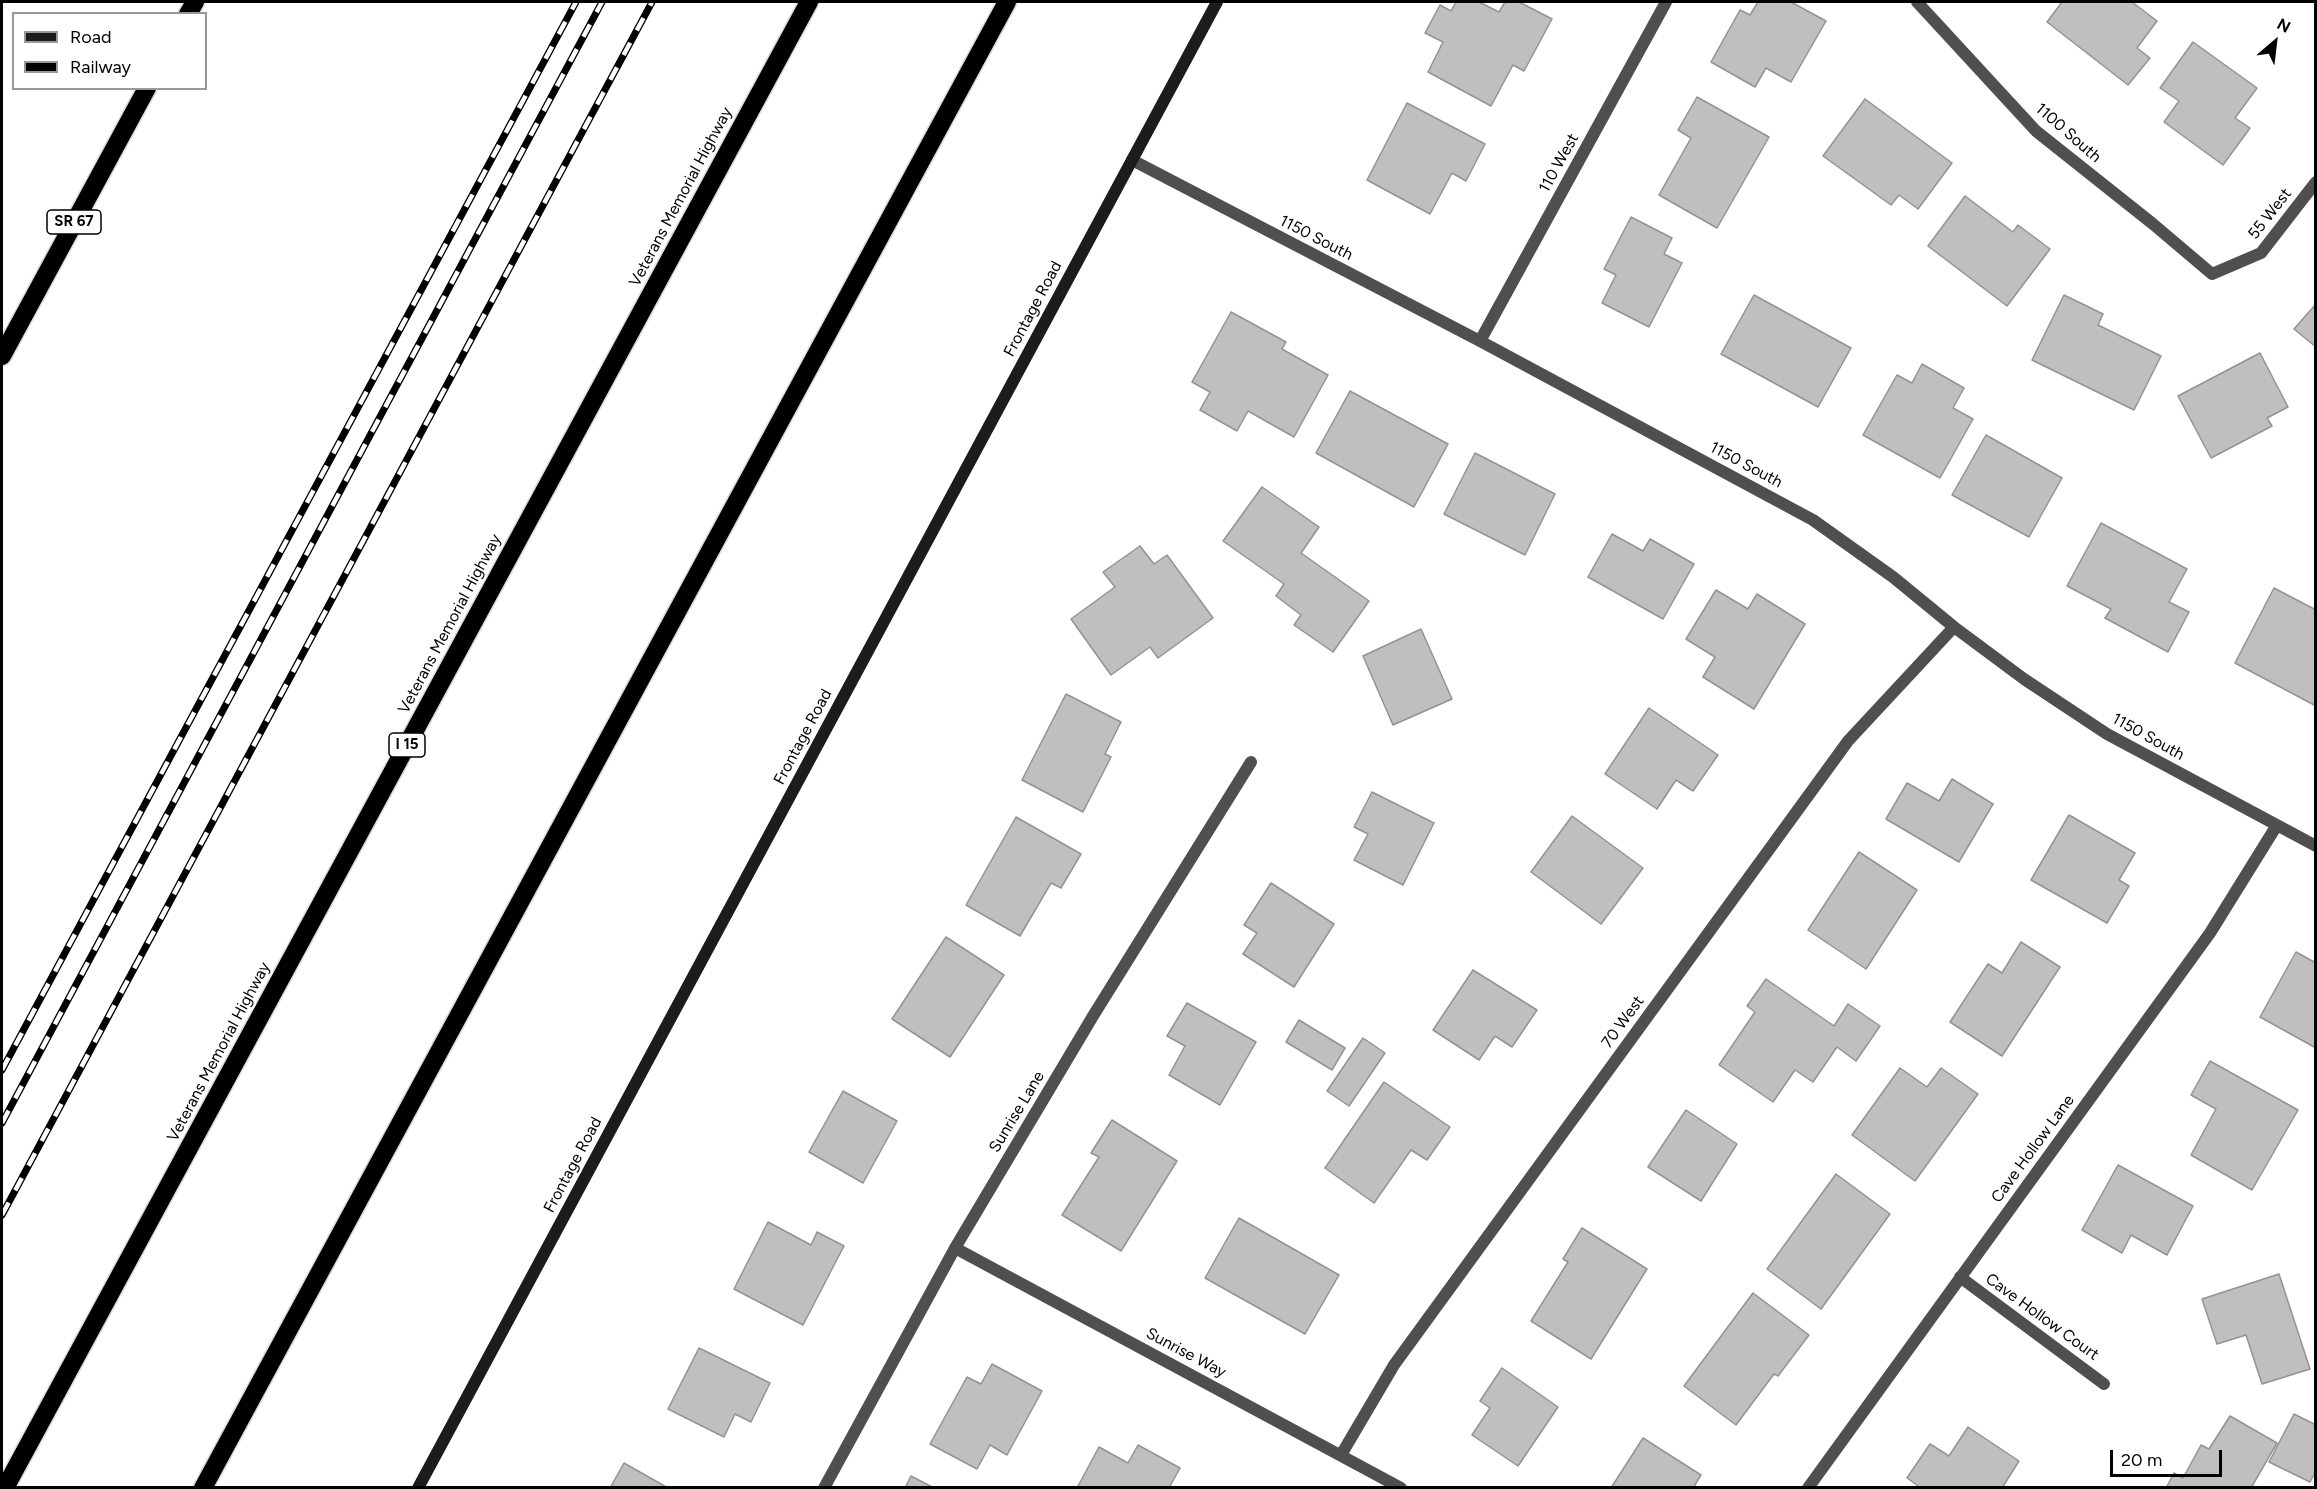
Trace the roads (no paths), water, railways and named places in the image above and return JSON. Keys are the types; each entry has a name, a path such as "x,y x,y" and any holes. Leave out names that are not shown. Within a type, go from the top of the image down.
{"highway":[{"name":"Veterans Memorial Highway","path":"5,1488 809,2"},
{"path":"203,1488 1007,2"},
{"name":"SR 67","path":"2,356 146,90"}],"street":[{"name":"Frontage Road","path":"418,1488 1217,2"},
{"name":"110 West","path":"1480,341 1666,2"},
{"name":"1100 South","path":"1917,2 2036,131 2212,274"},
{"name":"1150 South","path":"1132,160 1480,341 1813,520 1893,577 1954,627 2024,679 2107,734 2316,846"},
{"name":"55 West","path":"2212,274 2261,253 2316,182"},
{"name":"70 West","path":"1341,1455 1394,1365 1848,741 1954,627"},
{"name":"Sunrise Lane","path":"824,1488 955,1248 1093,1016 1251,762"},
{"name":"Cave Hollow Lane","path":"1808,1488 2210,933 2277,825"},
{"name":"Sunrise Way","path":"955,1248 1401,1488"},
{"name":"Cave Hollow Court","path":"1960,1277 2104,1384"}],"railway":[{"path":"2,1070 576,2"},
{"path":"2,1123 602,2"},
{"path":"2,1215 652,2"}]}
